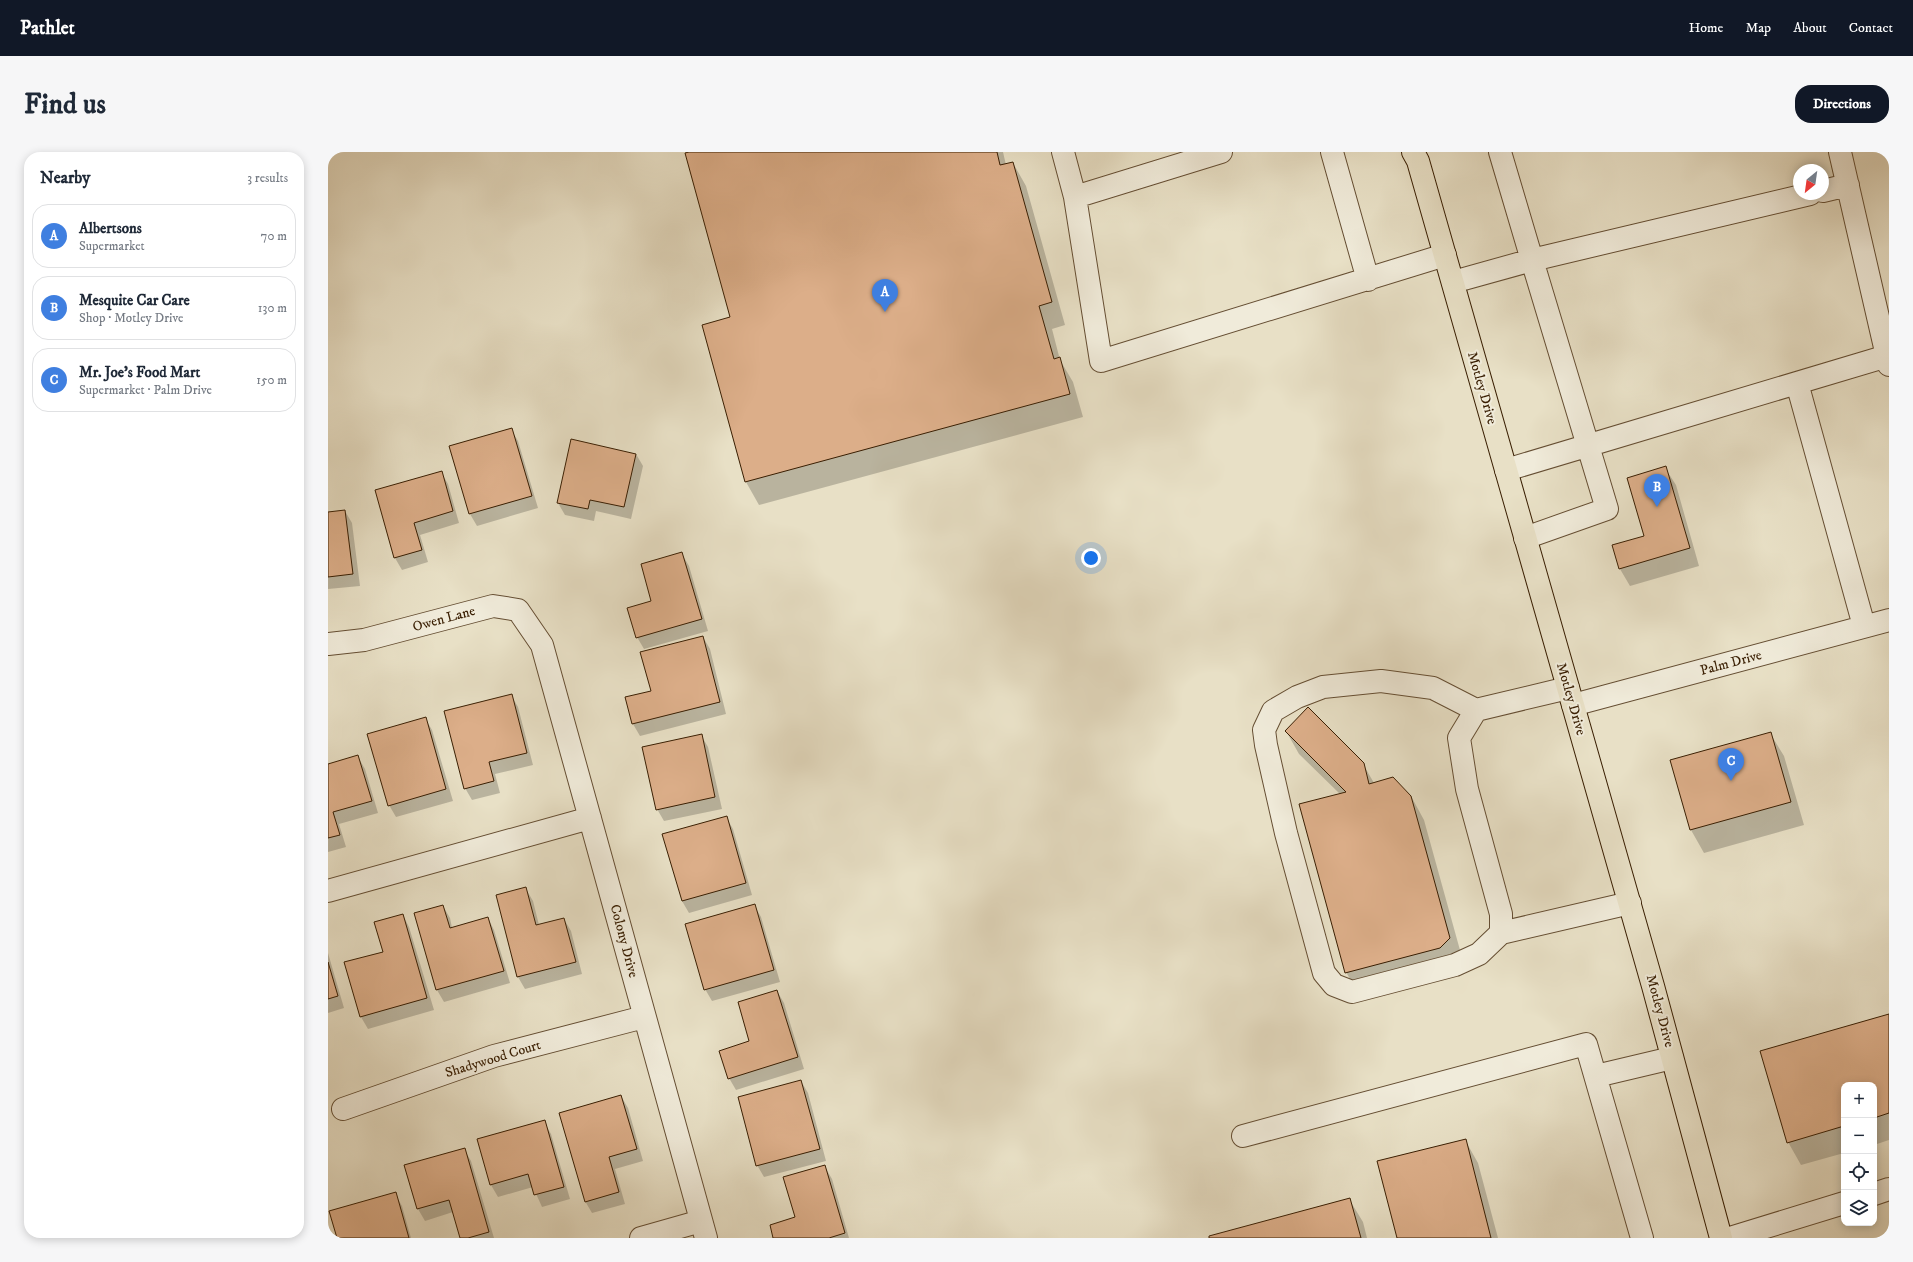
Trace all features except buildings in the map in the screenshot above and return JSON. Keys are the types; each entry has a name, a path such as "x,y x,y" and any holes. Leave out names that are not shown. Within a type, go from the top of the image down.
{"main road":[{"name":"Motley Drive","path":"1416,155 1630,903 1721,1238"}],"street":[{"path":"1063,152 1075,197 1101,361 1368,280 1445,255"},
{"path":"1075,197 1221,152"},
{"path":"1332,152 1368,280"},
{"path":"1500,152 1607,509 1525,538"},
{"path":"1506,470 1797,383 1888,361 1840,152"},
{"path":"1829,190 1848,185"},
{"path":"1453,282 1532,260 1793,198"},
{"path":"1797,383 1864,626"},
{"name":"Owen Lane","path":"328,644 364,640 493,606 518,610 542,645"},
{"name":"Palm Drive","path":"1476,710 1570,697 1889,620"},
{"name":"Colony Drive","path":"542,645 704,1229"},
{"path":"1501,933 1501,914 1467,789 1459,738 1476,710 1433,688 1381,681 1323,687 1297,697 1273,711 1264,730 1286,833 1324,973 1334,986 1352,992 1455,966 1479,954 1501,933 1630,903"},
{"path":"328,891 590,818"},
{"name":"Shadywood Court","path":"343,1109 494,1056 644,1016"},
{"path":"1243,1136 1586,1044 1642,1238"},
{"path":"1596,1076 1672,1058"},
{"path":"1877,1193 1889,1189"},
{"path":"1730,1238 1841,1204"},
{"path":"640,1238 704,1229"}],"place":[{"name":"Albertsons","path":"885,312"},
{"name":"Mesquite Car Care","path":"1657,507"},
{"name":"Mr. Joe's Food Mart","path":"1731,781"}]}
